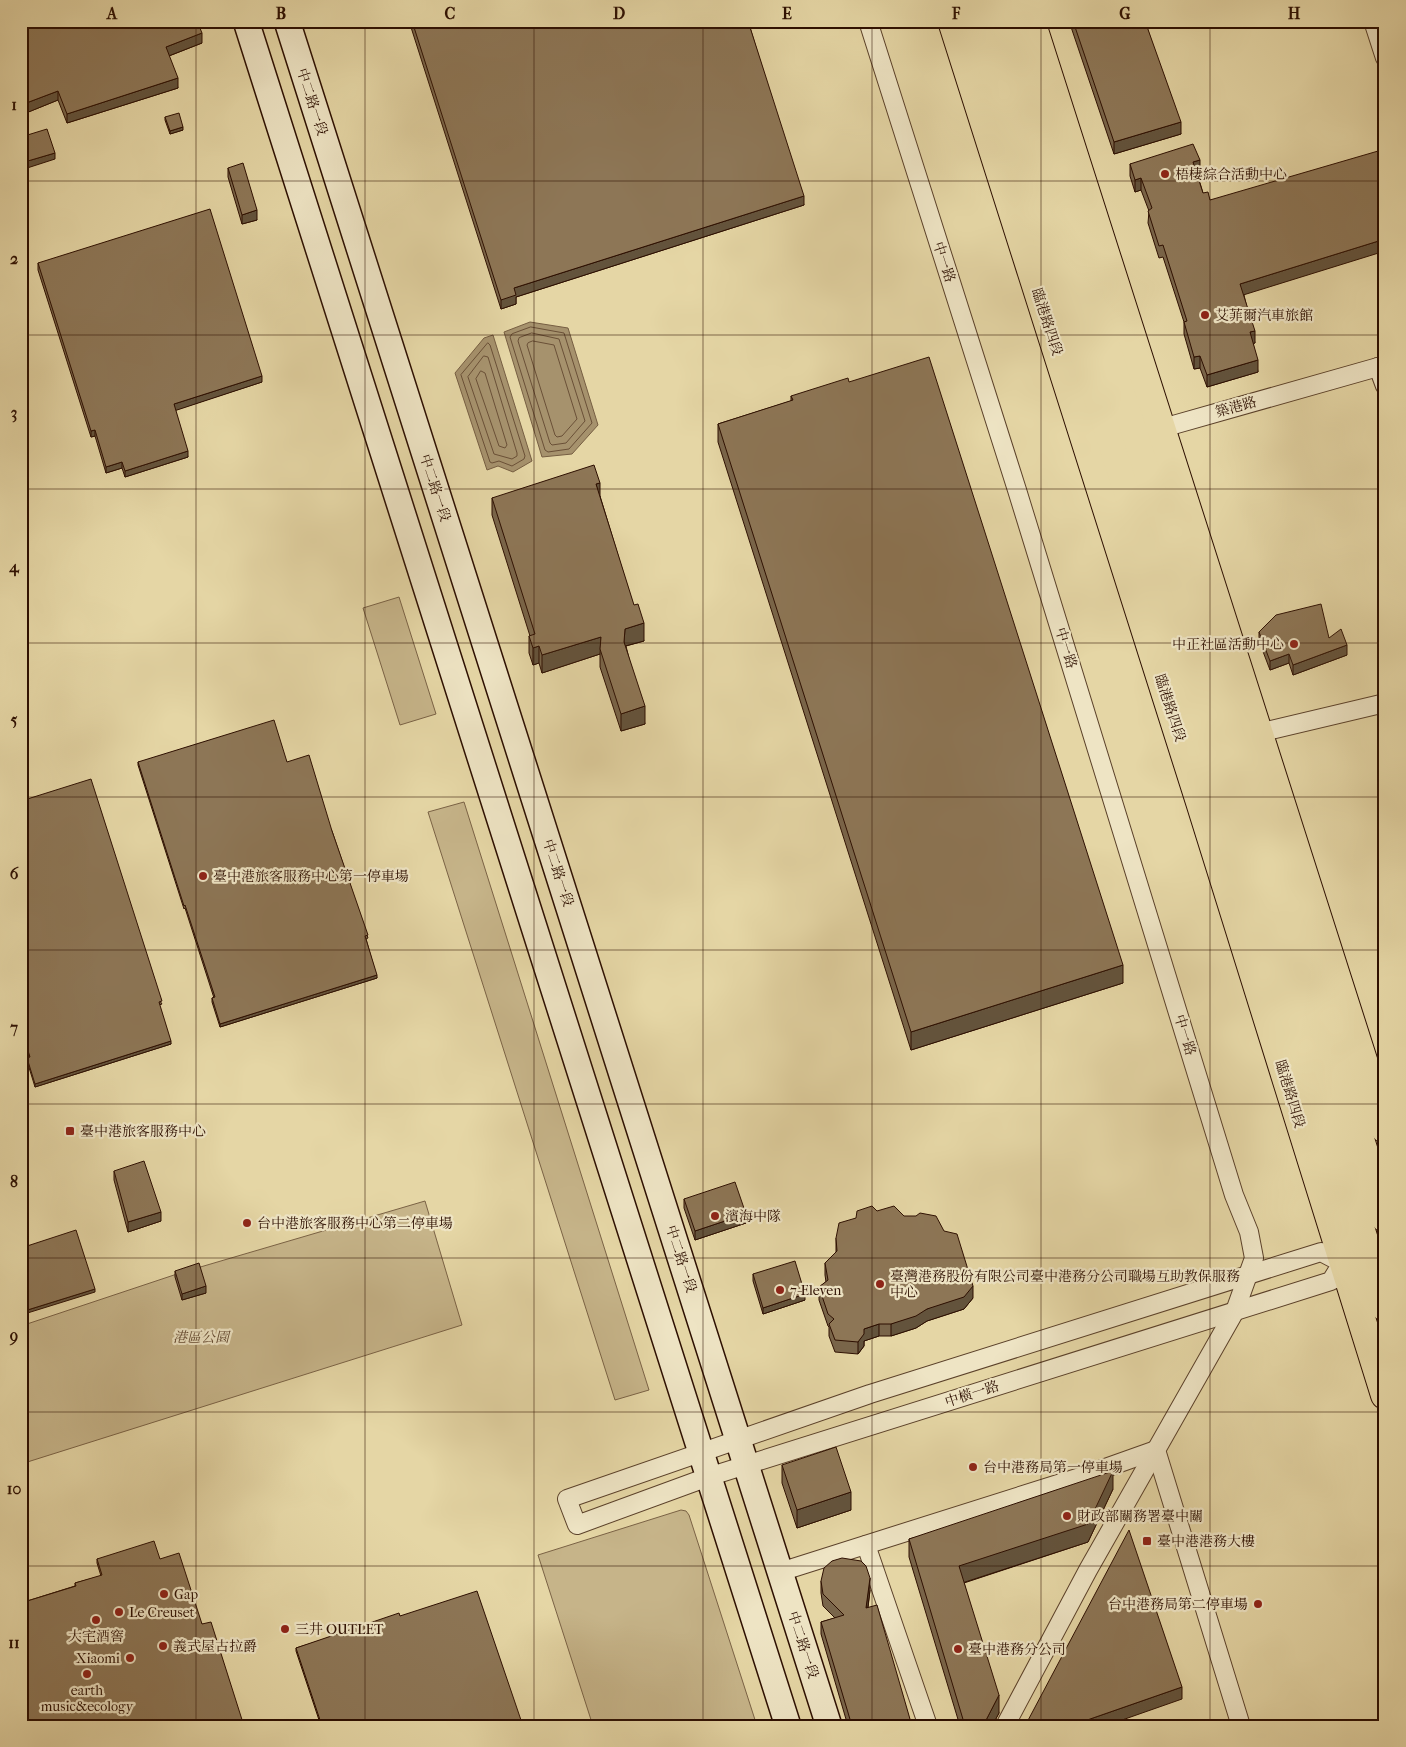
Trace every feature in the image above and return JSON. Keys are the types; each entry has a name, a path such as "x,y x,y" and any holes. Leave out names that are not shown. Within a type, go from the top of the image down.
{"main road":[{"name":"臨港路四段","path":"952,21 1124,439 1258,733 1385,1129"},
{"name":"臨港路四段","path":"978,21 1124,439 1385,1218"},
{"name":"臨港路四段","path":"1005,21 1124,439 1376,1252 1385,1307"},
{"name":"臨港路四段","path":"1031,21 1124,439 1197,792 1342,1263 1385,1395"}],"street":[{"path":"246,21 788,1726"},
{"name":"中二路一段","path":"286,21 829,1726"},
{"name":"中一路","path":"868,21 1017,490 1234,1195 1249,1232 1254,1258 1235,1311 1088,1570 1005,1726"},
{"path":"1373,21 1385,58"},
{"path":"1381,366 1385,386"},
{"name":"築港路","path":"1124,439 1381,366"},
{"path":"1258,733 1385,703"},
{"path":"701,1452 870,1394 1321,1252 1342,1263 1376,1252"},
{"name":"中橫一路","path":"701,1452 567,1499 576,1525 708,1477 1331,1281 1342,1263"},
{"path":"780,1572 1080,1477 1156,1450 1241,1726"},
{"path":"866,1545 928,1726"}],"green space":[{"path":"399,597 436,714 400,725 363,608"},
{"path":"464,802 649,1390 615,1400 428,812"},
{"name":"港區公園","path":"425,1201 462,1325 21,1464 21,1326 180,1273"},
{"path":"681,1510 686,1511 689,1515 757,1726 593,1726 538,1555"}],"water":[{"path":"530,322 568,328 598,425 572,454 542,457 504,332"},
{"path":"493,335 532,461 513,472 498,466 487,470 455,373 484,338"}],"building":[{"path":"21,21 197,21 202,33 166,47 178,78 67,114 58,91 21,105"},
{"path":"412,21 748,21 804,196 514,288 516,295 501,300"},
{"path":"1073,21 1145,21 1181,122 1114,142"},
{"path":"179,113 183,127 170,131 165,117"},
{"path":"47,129 55,153 21,163 21,137"},
{"path":"1193,144 1200,160 1193,162 1203,193 1208,192 1210,200 1385,149 1385,239 1240,284 1255,331 1250,332 1258,360 1207,375 1200,356 1194,357 1184,322 1187,321 1163,245 1159,246 1148,211 1152,208 1141,178 1135,180 1130,164"},
{"path":"243,163 257,210 242,215 228,168"},
{"path":"210,209 262,376 174,404 188,451 125,471 122,462 106,467 95,430 91,431 38,263"},
{"path":"929,357 1123,965 911,1032 718,424 793,400 791,396 848,378 849,382"},
{"path":"594,465 600,483 596,484 634,605 638,604 644,623 625,629 624,642 645,706 621,714 600,649 601,637 542,655 539,646 533,648 529,636 535,634 492,498"},
{"name":"中正社區活動中心","path":"1321,604 1329,638 1341,629 1347,645 1293,665 1289,654 1270,661 1259,632 1276,615"},
{"path":"274,720 287,762 309,755 332,831 368,935 365,936 377,975 220,1024 212,998 215,997 138,762"},
{"path":"91,779 162,1001 159,1002 171,1041 35,1084 27,1058 30,1057 21,1028 21,801"},
{"path":"144,1161 161,1212 128,1222 114,1171"},
{"name":"濱海中隊","path":"735,1182 746,1214 695,1231 684,1199"},
{"path":"872,1206 877,1211 894,1206 904,1216 916,1216 920,1213 936,1216 944,1231 957,1234 973,1286 964,1297 927,1309 916,1316 891,1324 879,1324 864,1329 864,1334 858,1342 835,1340 829,1324 834,1319 828,1314 819,1287 828,1280 825,1263 837,1251 836,1238 839,1223 856,1218 857,1211"},
{"path":"76,1230 95,1289 21,1312 21,1248"},
{"path":"795,1261 805,1294 763,1308 753,1274"},
{"path":"199,1263 206,1286 182,1294 175,1271"},
{"path":"836,1447 851,1492 797,1510 782,1465"},
{"path":"1113,1471 1088,1524 959,1566 999,1695 983,1726 965,1726 909,1539"},
{"path":"1129,1530 1182,1687 1070,1726 1025,1726"},
{"path":"154,1541 160,1559 179,1553 202,1624 211,1622 244,1726 21,1726 21,1606 25,1605 24,1602 76,1586 75,1583 102,1575 97,1559"},
{"path":"842,1558 861,1561 866,1566 870,1578 866,1608 877,1605 912,1726 852,1726 821,1622 844,1615 823,1594 821,1581 824,1568 832,1561"},
{"path":"477,1591 523,1726 322,1726 296,1648 399,1613 400,1616"}],"place":[{"name":"梧棲綜合活動中心","path":"1165,174"},
{"name":"艾菲爾汽車旅館","path":"1205,315"},
{"name":"中正社區活動中心","path":"1294,644"},
{"name":"臺中港旅客服務中心第一停車場","path":"203,876"},
{"name":"臺中港旅客服務中心","path":"70,1131"},
{"name":"濱海中隊","path":"715,1216"},
{"name":"台中港旅客服務中心第二停車場","path":"247,1223"},
{"name":"臺灣港務股份有限公司臺中港務分公司職場互助教保服務 中心","path":"880,1284"},
{"name":"7-Eleven","path":"780,1290"},
{"name":"台中港務局第一停車場","path":"973,1467"},
{"name":"財政部關務署臺中關","path":"1067,1516"},
{"name":"臺中港港務大樓","path":"1147,1541"},
{"name":"Gap","path":"164,1594"},
{"name":"台中港務局第二停車場","path":"1258,1604"},
{"name":"Le Creuset","path":"119,1612"},
{"name":"大宅酒窖","path":"96,1620"},
{"name":"三井 OUTLET","path":"285,1629"},
{"name":"義式屋古拉爵","path":"163,1646"},
{"name":"臺中港務分公司","path":"958,1649"},
{"name":"Xiaomi","path":"130,1658"},
{"name":"earth music&ecology","path":"87,1674"}]}
